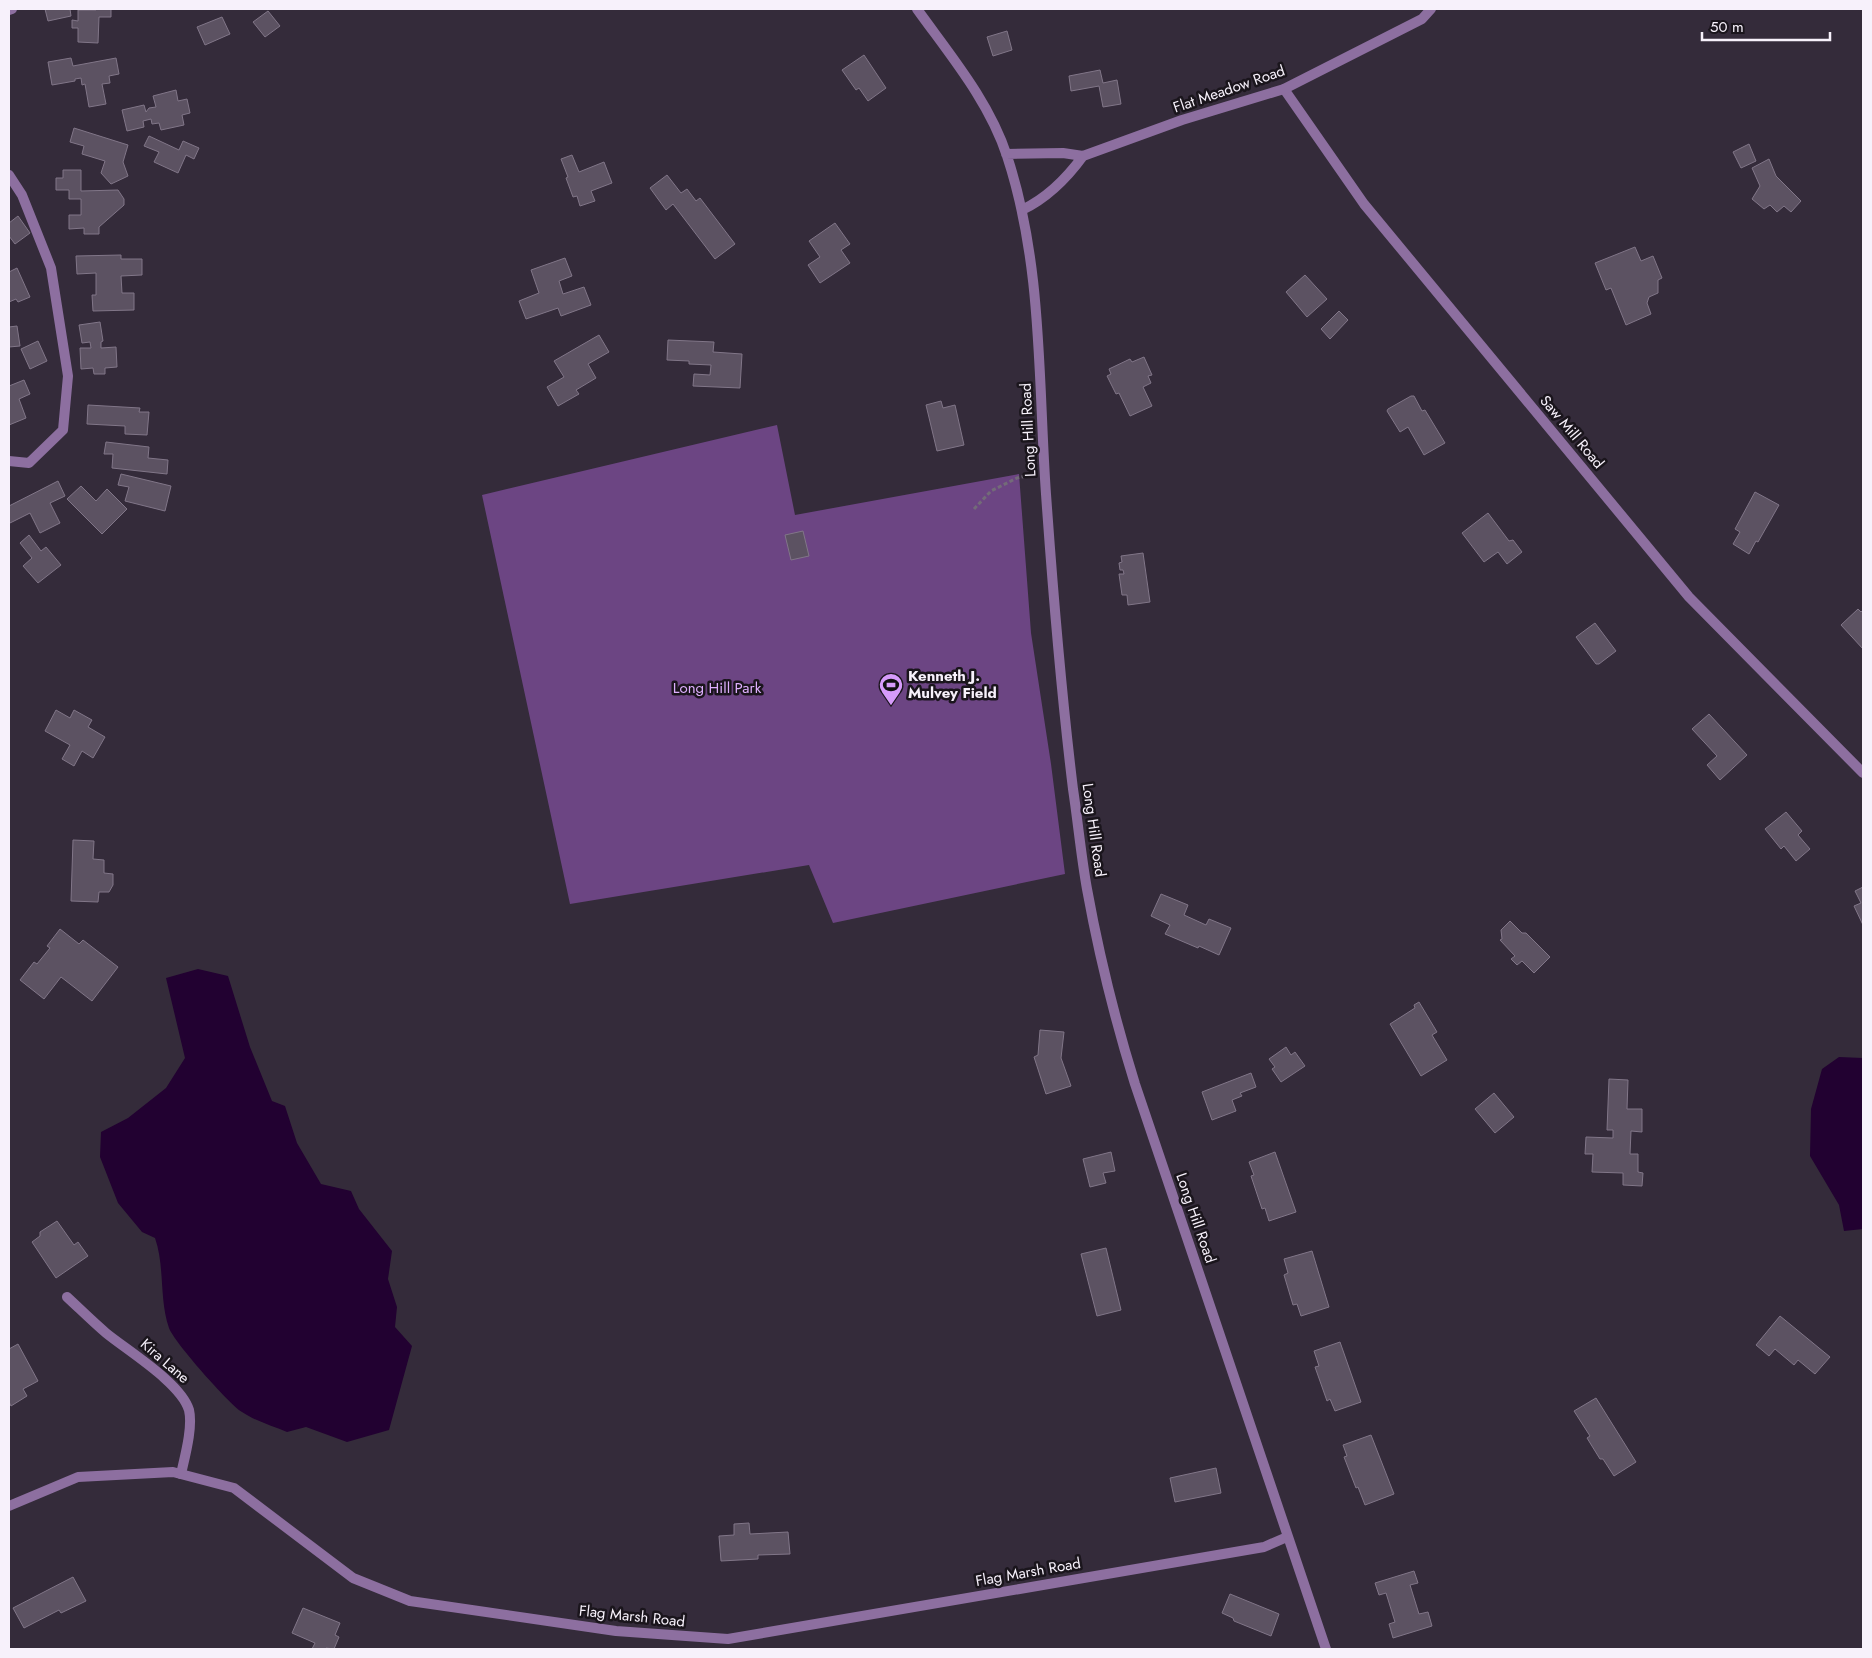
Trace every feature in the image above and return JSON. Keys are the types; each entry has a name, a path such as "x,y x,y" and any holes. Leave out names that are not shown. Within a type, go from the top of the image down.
{"street":[{"name":"Long Hill Road","path":"917,9 978,94 995,126 1006,154 1022,210 1029,242 1034,288 1046,492 1063,697 1087,887 1100,954 1112,1006 1135,1084 1326,1649"},
{"name":"Flat Meadow Road","path":"1006,154 1063,153 1083,156 1182,120 1284,89 1422,19 1431,9"},
{"name":"Saw Mill Road","path":"1284,89 1364,204 1689,597 1863,773"},
{"path":"1022,210 1037,203 1058,186 1083,156"},
{"path":"9,175 22,196 51,268 68,376 63,430 29,463 9,462"},
{"name":"Kira Lane","path":"67,1297 107,1334 144,1360 176,1389 185,1400 189,1411 190,1424 181,1474"},
{"name":"Flag Marsh Road","path":"9,1506 78,1477 173,1472 234,1488 353,1578 410,1601 616,1631 728,1639 1264,1547 1287,1537"}],"path":[{"path":"974,510 991,491 1017,478 1031,475"}],"green space":[{"name":"Long Hill Park","path":"777,425 795,515 1019,474 1031,633 1051,764 1065,874 833,923 809,865 570,904 482,495"}],"shaded area":[{"path":"198,969 228,976 250,1047 272,1101 285,1106 297,1143 321,1184 351,1191 359,1209 392,1251 388,1279 397,1307 395,1327 412,1346 389,1430 347,1442 306,1427 287,1432 253,1418 235,1407 215,1386 191,1359 169,1328 164,1306 160,1260 155,1238 142,1232 118,1203 100,1157 101,1132 128,1118 166,1088 185,1058 166,978"},
{"path":"1839,1057 1863,1058 1863,1229 1844,1231 1839,1205 1810,1156 1811,1109 1822,1069"}],"building":[{"path":"45,9 70,9 71,16 48,21"},
{"path":"111,9 111,17 99,17 98,43 78,42 78,28 72,28 72,20 78,21 78,10"},
{"path":"268,11 280,26 265,37 253,22"},
{"path":"222,17 230,34 205,45 197,27"},
{"path":"1007,31 1012,50 993,56 987,37"},
{"path":"864,55 886,88 868,101 859,88 856,90 842,70"},
{"path":"71,58 73,66 116,58 119,74 109,76 110,83 102,84 106,104 89,107 85,84 82,85 81,78 75,79 75,81 52,85 48,62"},
{"path":"1100,70 1103,83 1117,80 1121,104 1103,107 1099,86 1071,91 1069,76"},
{"path":"176,90 178,101 187,99 190,113 182,115 184,125 161,130 159,123 152,124 151,119 143,121 144,127 127,131 122,110 144,105 146,112 149,108 156,107 153,96"},
{"path":"74,128 128,145 123,162 128,176 111,184 101,173 105,161 82,154 84,146 70,142"},
{"path":"149,136 179,150 183,141 199,148 194,159 186,155 178,173 154,162 159,152 144,146"},
{"path":"1749,144 1756,161 1741,168 1733,152"},
{"path":"572,155 579,172 604,162 612,183 591,191 595,201 580,206 577,196 573,197 561,159"},
{"path":"1769,159 1776,176 1801,201 1791,212 1784,206 1777,212 1770,205 1764,209 1752,199 1760,186 1752,168"},
{"path":"63,170 81,170 81,191 118,190 124,199 124,205 99,227 99,234 84,234 84,228 69,229 69,215 81,215 81,199 69,199 69,190 56,190 56,178 63,178"},
{"path":"667,175 681,193 687,189 696,201 700,198 735,244 715,259 673,204 666,210 650,188"},
{"path":"18,216 30,233 15,244 9,236 9,223"},
{"path":"835,223 850,244 841,250 850,263 820,283 808,265 820,257 809,241"},
{"path":"1635,247 1641,261 1653,256 1662,278 1658,280 1658,293 1649,297 1647,303 1651,314 1626,325 1611,288 1606,290 1595,263"},
{"path":"121,255 121,259 142,259 142,275 121,276 122,293 134,293 134,310 93,311 92,295 96,295 96,273 77,274 76,256"},
{"path":"565,258 572,276 559,281 563,294 584,287 591,305 561,316 558,308 526,319 519,301 539,293 531,270"},
{"path":"17,268 30,297 18,302 16,299 9,302 9,272"},
{"path":"1305,275 1327,299 1307,317 1286,292"},
{"path":"1339,311 1348,320 1330,339 1321,329"},
{"path":"100,322 103,341 101,342 101,348 116,347 117,367 105,368 105,374 94,374 93,368 81,369 80,348 91,348 90,342 82,343 79,325"},
{"path":"17,326 20,346 9,347 9,327"},
{"path":"599,335 609,352 588,364 596,378 576,390 579,394 558,406 547,387 564,377 554,361"},
{"path":"668,340 714,342 713,352 742,354 740,388 693,386 694,374 710,375 711,365 667,360"},
{"path":"38,341 47,361 30,369 21,349"},
{"path":"1144,357 1152,375 1148,376 1151,383 1143,387 1152,406 1130,416 1119,393 1116,394 1107,376 1111,374 1109,369 1130,359 1132,362"},
{"path":"24,380 30,394 19,399 26,418 9,425 9,386"},
{"path":"1414,396 1422,411 1425,410 1445,443 1424,455 1408,427 1400,432 1387,411"},
{"path":"941,401 943,408 955,405 964,445 937,451 926,405"},
{"path":"88,405 140,408 139,412 149,412 147,435 125,434 125,426 87,424"},
{"path":"106,442 149,447 148,458 168,460 167,474 112,468 113,454 104,454"},
{"path":"121,474 171,486 165,511 125,501 129,487 118,485"},
{"path":"58,481 65,496 50,503 60,523 40,533 30,513 10,523 9,506"},
{"path":"81,486 96,501 107,489 127,509 102,534 67,499"},
{"path":"1755,492 1779,505 1749,554 1733,544 1740,532 1735,529"},
{"path":"1488,513 1509,541 1513,540 1522,552 1507,564 1498,552 1484,562 1462,533"},
{"path":"803,531 809,556 791,560 785,535"},
{"path":"29,535 41,551 46,547 61,565 38,583 23,566 32,558 20,543"},
{"path":"1143,553 1150,602 1128,605 1127,595 1122,595 1119,574 1124,574 1123,570 1120,570 1121,556"},
{"path":"1858,609 1861,612 1863,610 1863,649 1841,625"},
{"path":"1595,623 1616,651 1599,664 1596,664 1576,637"},
{"path":"56,710 70,718 74,710 92,720 88,727 105,737 93,758 82,751 74,766 62,759 70,745 45,731"},
{"path":"1709,714 1747,755 1720,780 1707,765 1717,756 1692,729"},
{"path":"1786,812 1802,831 1798,835 1810,849 1796,861 1784,846 1781,849 1765,829"},
{"path":"73,840 94,841 93,859 104,860 104,873 113,874 113,885 109,892 99,892 98,902 71,901"},
{"path":"1863,887 1863,925 1854,906 1861,903 1855,891"},
{"path":"1161,894 1188,905 1184,915 1206,925 1209,919 1231,928 1219,955 1165,934 1170,925 1151,916"},
{"path":"1510,921 1522,933 1526,933 1550,957 1534,973 1522,961 1517,965 1511,959 1515,956 1500,940 1502,939 1501,930"},
{"path":"60,929 79,944 83,940 118,967 92,1001 61,977 44,999 20,980 34,962 37,964 50,948 47,946"},
{"path":"1419,1002 1437,1032 1432,1035 1447,1060 1421,1076 1390,1024 1415,1008 1414,1005"},
{"path":"1040,1030 1064,1032 1061,1058 1071,1086 1046,1094 1034,1057 1038,1055"},
{"path":"1286,1047 1291,1055 1295,1052 1305,1066 1281,1082 1272,1069 1275,1067 1269,1059"},
{"path":"1251,1073 1256,1087 1240,1093 1242,1096 1232,1100 1236,1111 1212,1120 1202,1092"},
{"path":"1609,1079 1628,1080 1627,1109 1642,1109 1642,1132 1631,1131 1630,1154 1638,1154 1638,1172 1643,1173 1642,1186 1623,1185 1623,1173 1592,1172 1593,1154 1585,1154 1586,1137 1613,1138 1613,1130 1607,1130"},
{"path":"1494,1093 1514,1117 1495,1133 1475,1109"},
{"path":"1111,1152 1115,1171 1103,1173 1106,1183 1090,1187 1083,1159"},
{"path":"1275,1152 1296,1212 1269,1221 1265,1208 1262,1209 1251,1176 1254,1175 1249,1162"},
{"path":"57,1221 74,1245 78,1242 88,1256 56,1278 32,1242 40,1236 40,1232"},
{"path":"1106,1248 1121,1310 1097,1316 1081,1254"},
{"path":"1312,1251 1329,1307 1301,1316 1297,1304 1293,1305 1284,1275 1288,1273 1284,1259"},
{"path":"1780,1316 1830,1357 1815,1374 1798,1360 1794,1365 1775,1349 1769,1356 1756,1345"},
{"path":"1340,1342 1361,1402 1335,1411 1330,1399 1327,1401 1315,1367 1319,1366 1314,1351"},
{"path":"18,1344 38,1381 23,1389 27,1396 11,1406 9,1402 9,1349"},
{"path":"1596,1398 1636,1462 1614,1476 1603,1459 1600,1459 1587,1438 1590,1436 1574,1411"},
{"path":"1371,1435 1394,1494 1365,1505 1344,1457 1347,1456 1343,1445"},
{"path":"1216,1468 1221,1493 1175,1502 1170,1478"},
{"path":"749,1523 750,1534 788,1532 790,1554 758,1555 758,1559 721,1561 719,1536 734,1535 734,1524"},
{"path":"1414,1571 1418,1583 1410,1585 1419,1614 1428,1612 1432,1626 1393,1638 1389,1624 1395,1622 1386,1593 1379,1595 1375,1583"},
{"path":"73,1577 86,1601 61,1613 59,1610 24,1628 13,1608"},
{"path":"1230,1594 1279,1614 1271,1636 1234,1621 1233,1618 1222,1613"},
{"path":"303,1608 340,1623 335,1635 339,1637 334,1649 312,1649 315,1643 292,1633"}],"place":[{"name":"Kenneth J. Mulvey Field","path":"891,706"}]}
